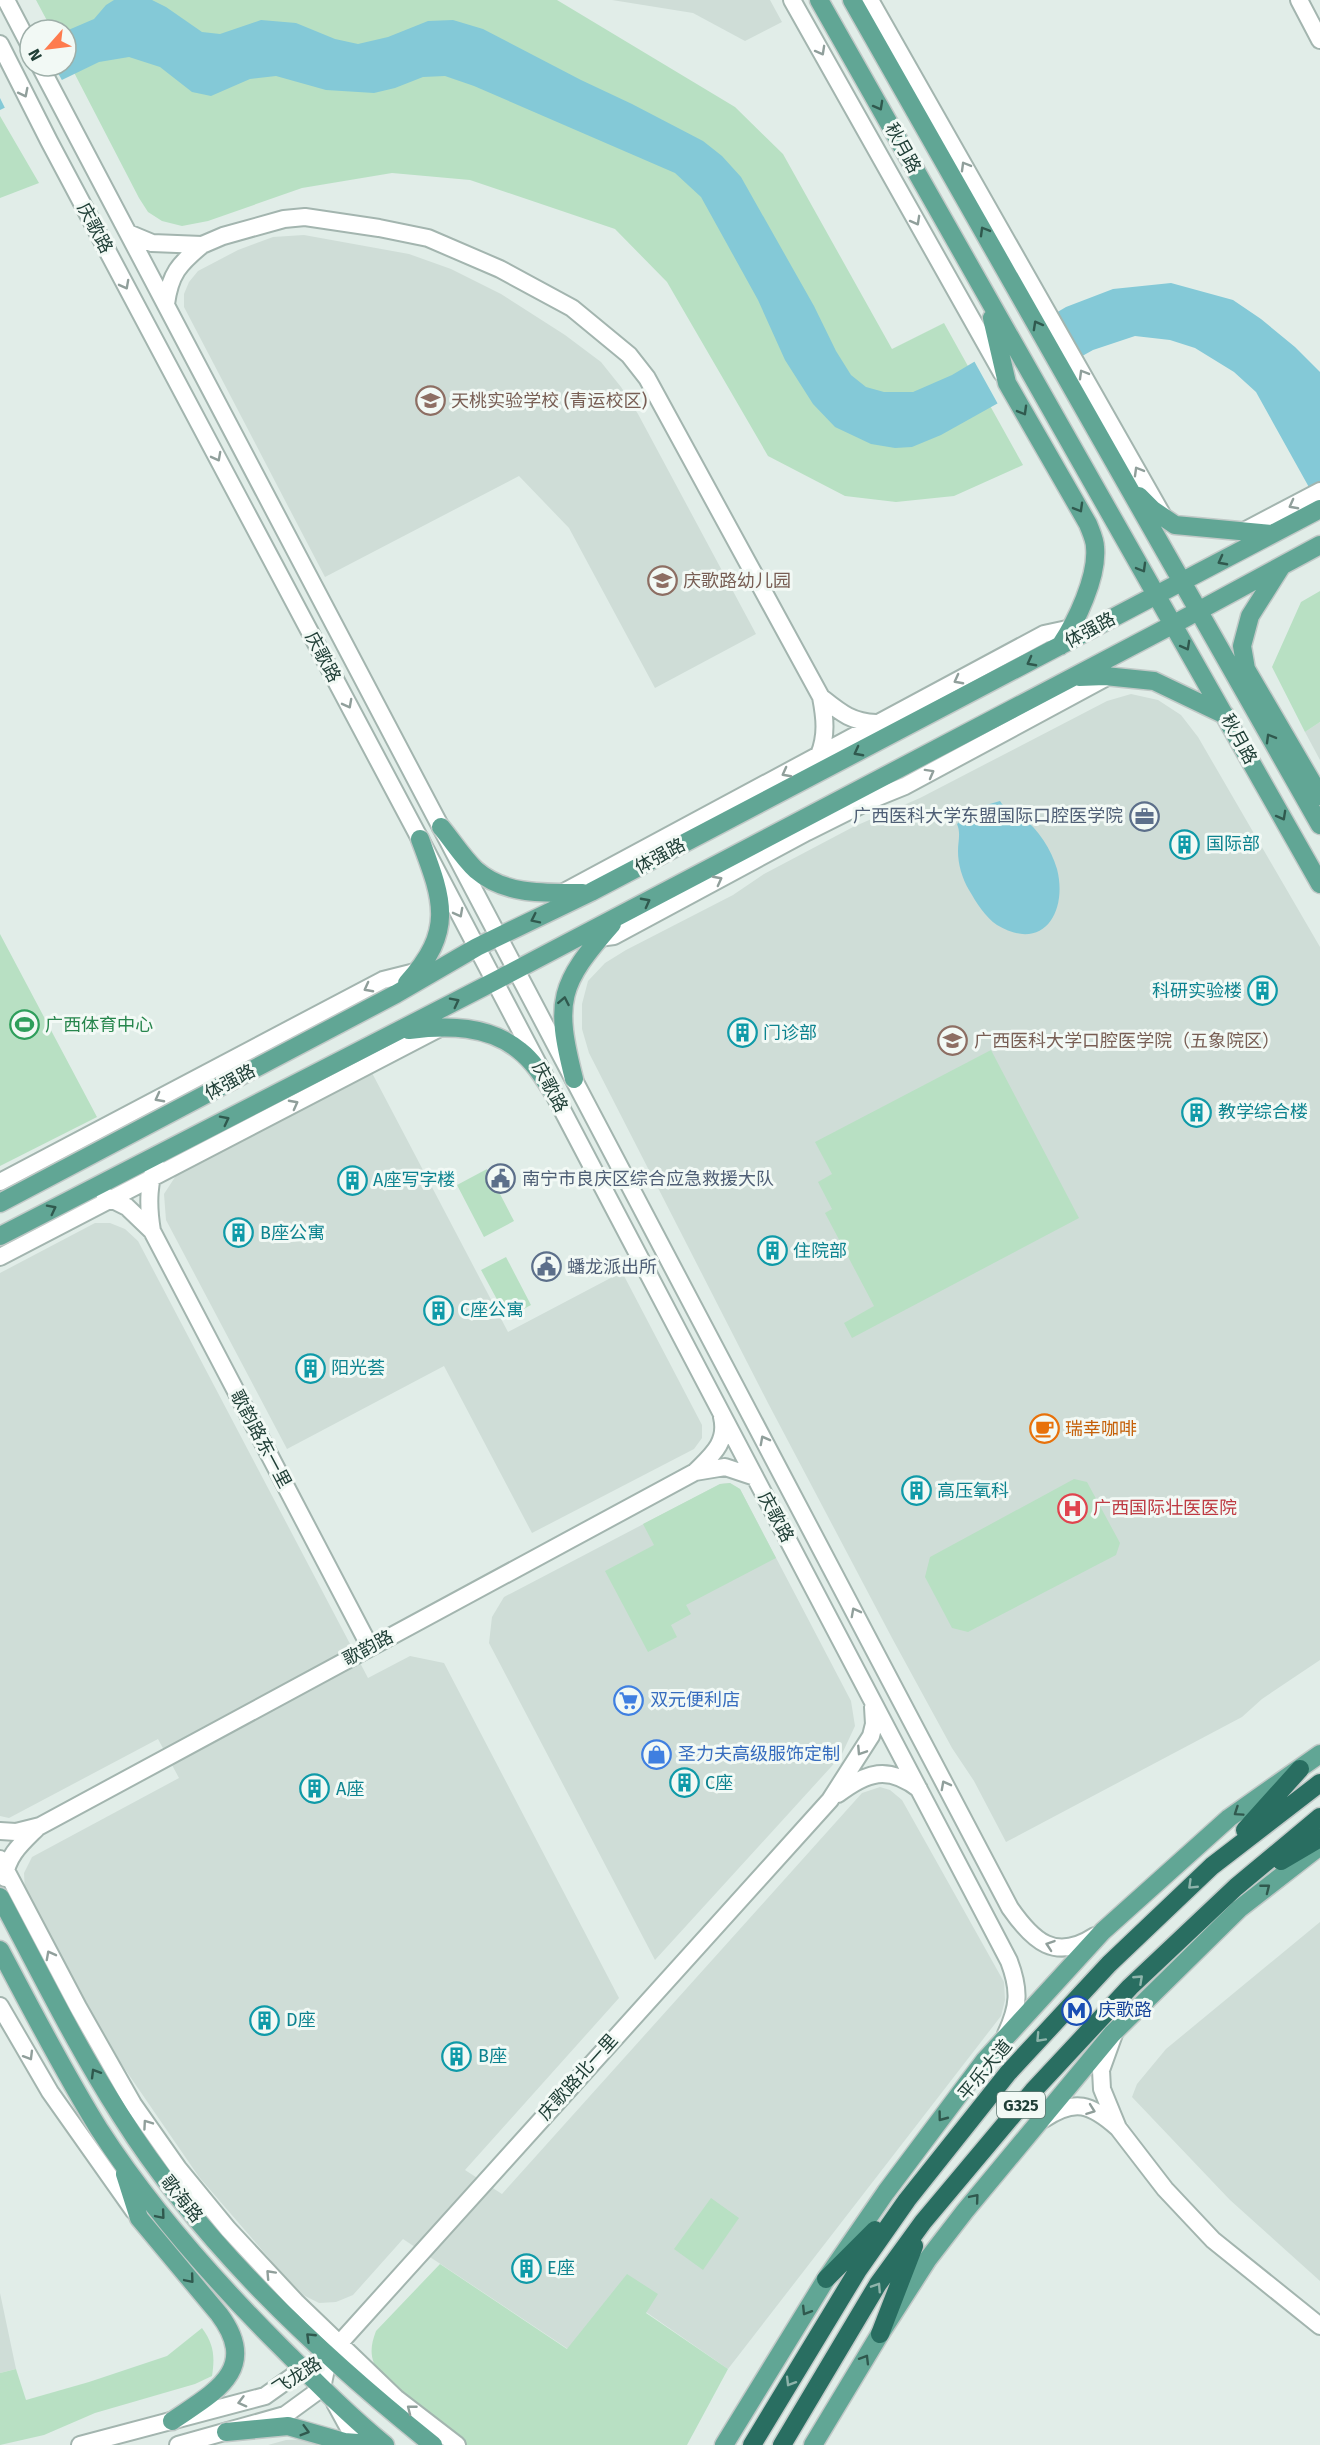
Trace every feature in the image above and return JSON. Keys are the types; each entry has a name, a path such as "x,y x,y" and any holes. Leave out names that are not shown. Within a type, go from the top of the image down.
{"highway":[{"path":"1212,1866 1300,1769"},
{"name":"平乐大道","path":"752,2445 858,2270 907,2200 1008,2073 1109,1964 1212,1866 1320,1783"},
{"name":"G325","path":"782,2445 878,2284 922,2223 1033,2091 1130,1987 1236,1887 1320,1817"},
{"path":"1236,1887 1320,1838"},
{"path":"825,2279 907,2200"},
{"path":"880,2334 922,2223"}],"main road":[{"name":"秋月路","path":"819,0 1320,884"},
{"name":"秋月路","path":"852,0 1019,277 1104,428 1127,484 1320,825"},
{"path":"986,296 1007,383 1088,524 1095,547 1093,570 1077,616 1059,647"},
{"path":"1127,484 1153,510 1175,525 1242,532 1270,527"},
{"name":"体强路","path":"0,1203 396,993 444,964 591,892 1109,621 1182,582 1270,527 1320,509"},
{"name":"体强路","path":"0,1236 517,970 1320,545"},
{"path":"1286,562 1250,616 1242,646 1246,669 1320,796"},
{"path":"1071,678 1109,676 1154,681 1225,716"},
{"path":"441,826 476,870 498,884 524,892 591,892"},
{"path":"396,993 417,972 438,931 442,910 436,883 420,839"},
{"path":"574,1079 564,1041 562,1015 564,998 583,956 619,916"},
{"path":"398,1031 440,1028 483,1031 501,1038 521,1051 552,1091"},
{"path":"724,2443 825,2279 886,2192 986,2060 1103,1931 1229,1818 1320,1754"},
{"path":"813,2445 928,2259 1115,2031 1239,1909 1320,1846"},
{"name":"歌海路","path":"0,1896 80,2047 116,2108 173,2189 242,2271 335,2350 365,2390 433,2445"},
{"name":"歌海路","path":"0,1950 59,2060 100,2130 155,2207 224,2290 327,2394 385,2445"},
{"path":"120,2158 139,2218 228,2325 233,2340 235,2362 230,2375 219,2389 172,2421"},
{"path":"226,2432 288,2426 344,2442 385,2445"}],"street":[{"path":"6,0 18,23"},
{"path":"792,0 1007,383"},
{"path":"870,0 1019,277"},
{"path":"1299,0 1320,39"},
{"name":"庆歌路","path":"0,44 49,141 495,981 1010,1961 1018,1992 1014,2014 1004,2041"},
{"name":"庆歌路","path":"46,78 1010,1908 1025,1929 1047,1945 1060,1948 1073,1947 1103,1931"},
{"path":"92,222 117,211"},
{"path":"166,304 168,284 174,271 202,245 223,236 284,219 306,217 428,238 500,269 572,308 629,355 647,378 821,697 825,721 824,742 819,755"},
{"path":"129,233 152,243 202,245"},
{"path":"1104,428 1165,518"},
{"path":"1270,527 1320,491"},
{"path":"562,893 1044,634 1109,621"},
{"path":"570,942 614,936 807,832 873,799 905,786 1109,676"},
{"path":"821,697 841,713 859,722 876,723"},
{"path":"0,1182 383,980 444,964"},
{"path":"0,1257 440,1028"},
{"path":"588,1158 610,1147"},
{"name":"歌韵路东一里","path":"152,1231 148,1206 157,1155"},
{"name":"歌韵路东一里","path":"89,1190 127,1207 152,1231 370,1647"},
{"name":"歌韵路","path":"695,1472 717,1450 721,1442 724,1427 720,1410"},
{"name":"歌韵路","path":"0,1831 15,1832 40,1826 695,1472 714,1467 725,1467 755,1477"},
{"name":"庆歌路北一里","path":"335,2350 602,2050 830,1800 871,1736 874,1724 871,1697"},
{"name":"庆歌路北一里","path":"830,1800 868,1775 893,1774 906,1779 919,1789"},
{"name":"歌韵路","path":"3,1864 40,1826"},
{"path":"3,1864 133,2104 165,2150 228,2229 296,2302 335,2350 457,2445"},
{"path":"3,1864 4,1886 11,1918"},
{"path":"988,1920 1010,1908"},
{"path":"0,2006 50,2092 139,2218"},
{"path":"1115,2031 1101,2070 1102,2089 1118,2128"},
{"path":"1038,2123 1066,2106 1085,2106 1103,2114 1118,2128 1165,2189 1213,2240 1320,2326"},
{"name":"飞龙路","path":"80,2445 265,2396 335,2350"},
{"name":"飞龙路","path":"178,2445 285,2415 327,2394 335,2350"},
{"path":"327,2394 358,2444"}],"shaded area":[{"path":"612,0 770,0 782,22 745,41 693,13"},
{"name":"天桃实验学校 (青运校区)","path":"304,235 409,254 451,269 501,294 565,335 601,362 621,387 638,414 756,634 655,688 569,528 519,476 325,577 184,307 184,294 189,282 198,271 238,250 273,237"},
{"path":"1131,694 1158,700 1181,715 1198,737 1320,947 1320,1660 1262,1699 1242,1717 1006,1842 974,1781 952,1748 892,1638 768,1403 589,1053 582,1029 582,1004 588,981 605,963 626,950 733,895 764,874 853,827 920,798 1107,701"},
{"path":"1320,722 1320,760 1305,732"},
{"path":"371,1071 508,1332 622,1272 702,1425 702,1438 694,1449 532,1533 444,1366 287,1449 166,1220 164,1194 179,1171"},
{"path":"95,1223 110,1223 125,1229 138,1241 368,1678 410,1656 444,1663 619,1998 465,2170 502,2194 862,1793 880,1787 890,1790 902,1800 1004,1982 1005,2000 1001,2016 728,2369 646,2312 568,2349 403,2239 353,2295 336,2302 319,2303 299,2293 199,2177 109,2046 25,1893 24,1873 32,1857 179,1778 158,1739 9,1818 0,1816 0,1273"},
{"path":"730,1483 740,1489 851,1701 855,1726 841,1756 655,1960 489,1643 492,1617 504,1597 720,1484"},
{"path":"1320,1922 1320,2281 1230,2200 1132,2097 1137,2084 1166,2049"},
{"path":"0,2293 16,2369 0,2373"},
{"path":"313,2439 337,2445 268,2445 286,2440"}],"green space":[{"path":"36,0 557,0 735,107 783,154 892,349 944,323 1023,465 954,496 896,502 845,496 768,456 667,282 615,229 470,180 392,173 302,188 208,221 182,226 162,221 148,212 139,198 77,78 78,18 46,18"},
{"path":"0,116 39,183 0,198"},
{"path":"1320,591 1320,722 1305,732 1272,667 1301,602"},
{"name":"广西体育中心","path":"0,934 97,1117 0,1166"},
{"path":"991,1050 1079,1218 852,1338 844,1323 874,1306 825,1213 832,1209 818,1182 832,1174 815,1142"},
{"path":"487,1169 514,1221 484,1237 457,1185"},
{"path":"506,1257 531,1305 507,1318 481,1270"},
{"path":"1074,1479 1087,1482 1120,1543 1116,1555 968,1632 952,1628 925,1577 930,1557"},
{"path":"730,1483 740,1489 776,1558 686,1605 691,1614 671,1625 677,1637 648,1652 605,1571 654,1545 643,1524 720,1484"},
{"path":"711,2198 739,2218 703,2270 674,2249"},
{"path":"440,2264 567,2349 627,2274 658,2294 646,2313 728,2369 687,2445 466,2445 381,2376 372,2354 372,2343 376,2331"},
{"path":"202,2328 213,2351 212,2376 195,2384 95,2413 44,2435 0,2445 0,2373 16,2369 26,2400 167,2356"}],"water":[{"path":"114,0 152,0 202,32 220,34 261,20 296,23 335,39 358,44 388,37 428,21 453,20 483,29 703,141 722,156 741,177 851,375 866,387 884,392 913,392 952,375 1066,307 1113,289 1171,283 1233,300 1295,347 1320,372 1320,507 1256,392 1234,372 1195,348 1170,340 1135,336 1093,350 941,435 912,447 895,448 871,444 835,427 813,404 785,360 758,300 701,197 675,173 474,86 445,76 423,77 374,93 326,90 276,76 250,79 211,96 192,92 160,67 129,57 99,62 78,72 78,26 94,19 106,5"},
{"path":"0,65 18,65 18,78 66,78 0,110"},
{"path":"1000,801 1028,822 1039,834 1048,847 1057,869 1059,900 1048,924 1039,931 1027,934 1013,932 997,925 978,904 964,881 958,851 957,824 976,808"}],"pier":[{"path":"18,53 18,78 61,78 63,82 6,110 0,98 0,62"},
{"path":"1055,310 1082,359 999,406 973,359"}],"place":[{"name":"天桃实验学校 (青运校区)","path":"430,401"},
{"name":"庆歌路幼儿园","path":"662,581"},
{"name":"广西医科大学东盟国际口腔医学院","path":"1144,816"},
{"name":"国际部","path":"1185,844"},
{"name":"科研实验楼","path":"1263,991"},
{"name":"广西体育中心","path":"24,1025"},
{"name":"门诊部","path":"742,1033"},
{"name":"广西医科大学口腔医学院（五象院区）","path":"953,1041"},
{"name":"教学综合楼","path":"1197,1112"},
{"name":"南宁市良庆区综合应急救援大队","path":"501,1179"},
{"name":"A座写字楼","path":"352,1180"},
{"name":"B座公寓","path":"239,1233"},
{"name":"住院部","path":"772,1251"},
{"name":"蟠龙派出所","path":"546,1267"},
{"name":"C座公寓","path":"439,1310"},
{"name":"阳光荟","path":"310,1368"},
{"name":"瑞幸咖啡","path":"1044,1429"},
{"name":"高压氧科","path":"916,1491"},
{"name":"广西国际壮医医院","path":"1072,1508"},
{"name":"双元便利店","path":"629,1700"},
{"name":"圣力夫高级服饰定制","path":"657,1754"},
{"name":"C座","path":"684,1783"},
{"name":"A座","path":"315,1789"},
{"name":"庆歌路","path":"1077,2010"},
{"name":"D座","path":"265,2020"},
{"name":"B座","path":"457,2056"},
{"name":"E座","path":"526,2268"}]}
